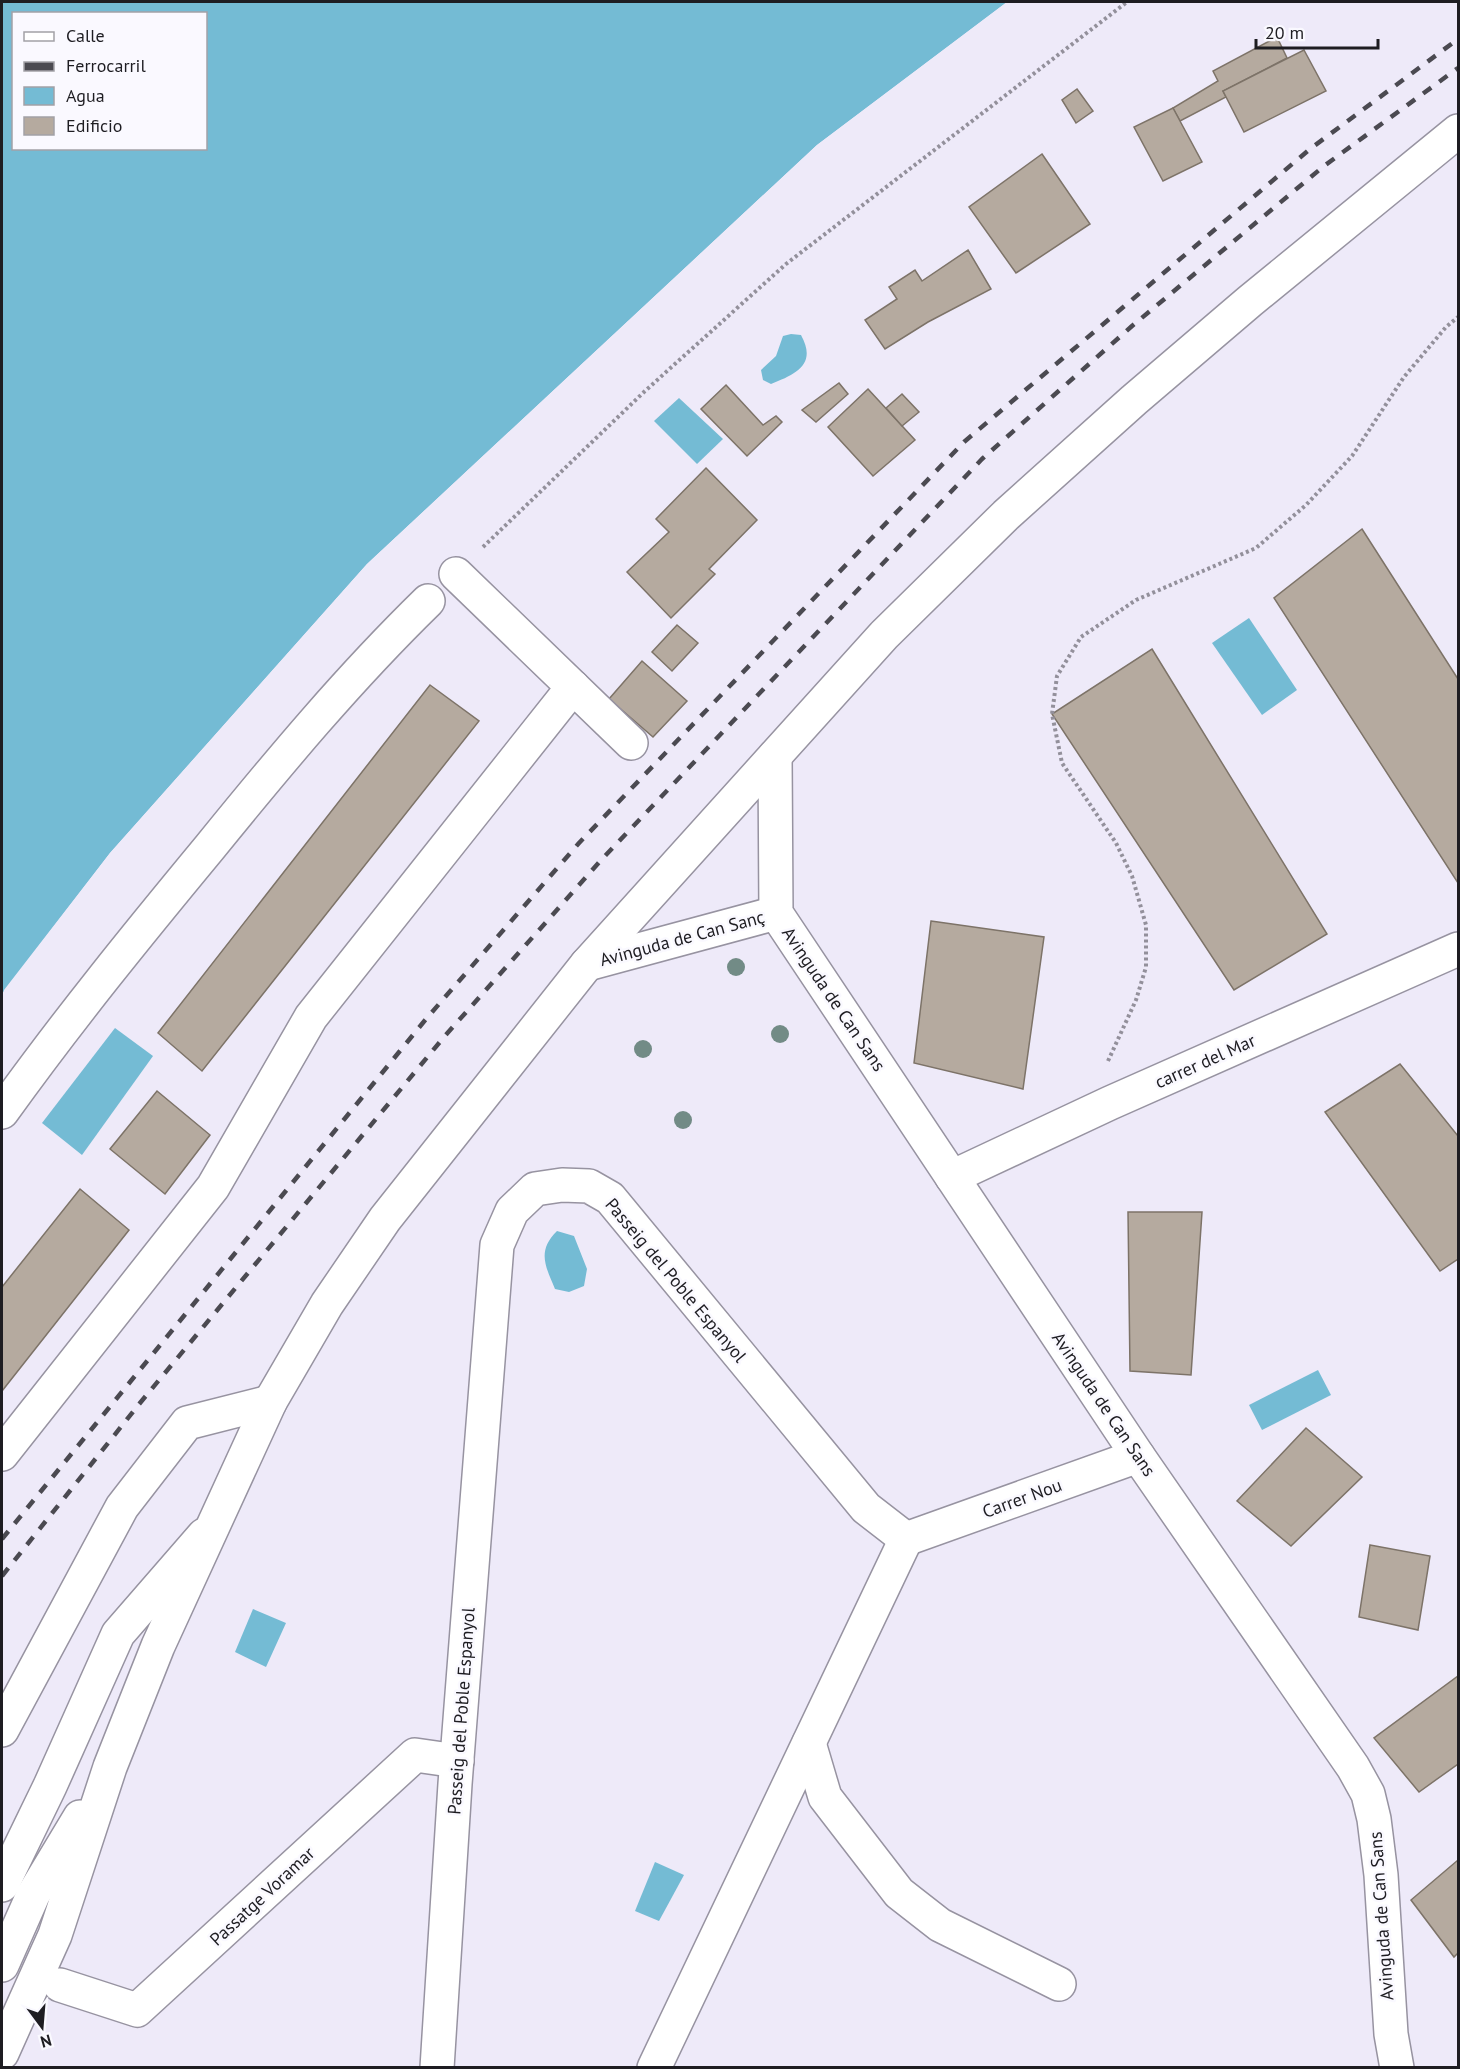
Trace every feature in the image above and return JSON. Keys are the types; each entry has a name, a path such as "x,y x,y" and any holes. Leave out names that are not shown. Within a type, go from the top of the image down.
{"street":[{"path":"2,2053 55,1935 110,1767 158,1646 213,1525 270,1402 327,1304 385,1218 587,964 885,634 1006,515 1134,400 1250,301 1458,131"},
{"path":"456,574 631,743"},
{"path":"2,1112 73,1013 240,810 377,651 428,602"},
{"path":"2,1454 213,1187 311,1017 573,687"},
{"name":"Avinguda de Can Sans","path":"775,756 776,913 1138,1456 1353,1767 1368,1794 1381,1875 1391,2034 1397,2067"},
{"name":"Avinguda de Can Sanç","path":"587,964 776,913"},
{"name":"carrer del Mar","path":"952,1177 1110,1103 1458,950"},
{"name":"Passeig del Poble Espanyol","path":"437,2067 457,1761 497,1245 512,1211 535,1189 562,1185 589,1186 610,1198 866,1508 906,1539"},
{"path":"2,1730 122,1507 187,1423 270,1402"},
{"name":"Carrer Nou","path":"906,1539 1138,1456"},
{"path":"2,1885 50,1786 118,1634 213,1525"},
{"path":"654,2067 906,1539"},
{"path":"809,1743 825,1797 899,1893 940,1925 1059,1984"},
{"name":"Passatge Voramar","path":"60,1985 137,2010 415,1755 457,1761"},
{"path":"2,1965 33,1895 110,1767"}],"path":[{"path":"456,574 645,391 786,264 1127,2"},
{"path":"1110,1103 1104,1075 1115,1042 1136,1000 1146,967 1146,926 1132,876 1116,843 1062,763 1052,714 1057,676 1081,637 1136,600 1256,548 1306,505 1352,456 1404,377 1446,327 1458,317"}],"water":[{"path":"2,2 1007,2 817,145 367,564 110,853 2,994"},
{"path":"801,335 805,345 807,353 802,367 771,384 763,380 761,370 776,356 783,336"},
{"path":"679,398 723,439 697,464 654,421"},
{"path":"1249,618 1297,690 1262,715 1212,643"},
{"path":"115,1028 153,1056 82,1155 42,1123"},
{"path":"557,1231 574,1236 587,1269 584,1286 569,1292 555,1289 546,1265 547,1245"},
{"path":"1318,1370 1331,1395 1262,1430 1249,1405"},
{"path":"253,1609 286,1623 266,1667 235,1652"},
{"path":"655,1862 684,1875 659,1921 635,1911"}],"pier":[{"path":"1010,2 819,147 369,567 113,855 2,997 4,990 110,853 367,564 817,145"}],"building":[{"path":"1277,37 1287,58 1223,91 1226,97 1180,121 1173,108 1218,81 1213,71"},
{"path":"1304,50 1326,91 1244,132 1223,91"},
{"path":"1077,89 1093,111 1076,123 1062,100"},
{"path":"1173,108 1202,162 1163,181 1134,127"},
{"path":"1042,154 1090,224 1016,273 969,207"},
{"path":"968,250 991,289 928,322 885,349 865,320 897,299 889,287 915,270 922,281"},
{"path":"839,383 848,394 816,422 802,410"},
{"path":"726,385 763,425 776,416 782,422 747,456 701,409"},
{"path":"868,389 915,440 873,476 828,427"},
{"path":"902,394 919,412 902,426 886,408"},
{"path":"706,468 757,520 709,569 715,574 671,618 627,572 669,532 656,519"},
{"path":"1362,529 1458,679 1458,883 1274,598"},
{"path":"677,625 698,643 672,671 652,652"},
{"path":"1152,649 1327,934 1234,990 1052,714"},
{"path":"642,661 687,701 653,737 609,699"},
{"path":"430,685 479,721 202,1071 158,1033"},
{"path":"931,921 1044,937 1023,1089 914,1063"},
{"path":"1400,1064 1458,1136 1458,1259 1440,1271 1325,1112"},
{"path":"157,1091 210,1135 165,1194 110,1149"},
{"path":"80,1189 129,1230 2,1391 2,1287"},
{"path":"1128,1212 1202,1212 1191,1375 1130,1371"},
{"path":"1306,1428 1362,1477 1291,1546 1237,1501"},
{"path":"1370,1545 1430,1556 1418,1630 1359,1617"},
{"path":"1458,1676 1458,1764 1419,1792 1374,1738"},
{"path":"1458,1860 1458,1953 1454,1957 1411,1900"}],"railway":[{"path":"2,1539 426,1019 579,843 964,442 1310,149 1458,39"},
{"path":"2,1576 140,1403 444,1037 603,858 982,459 1132,326 1324,166 1458,68"}]}
